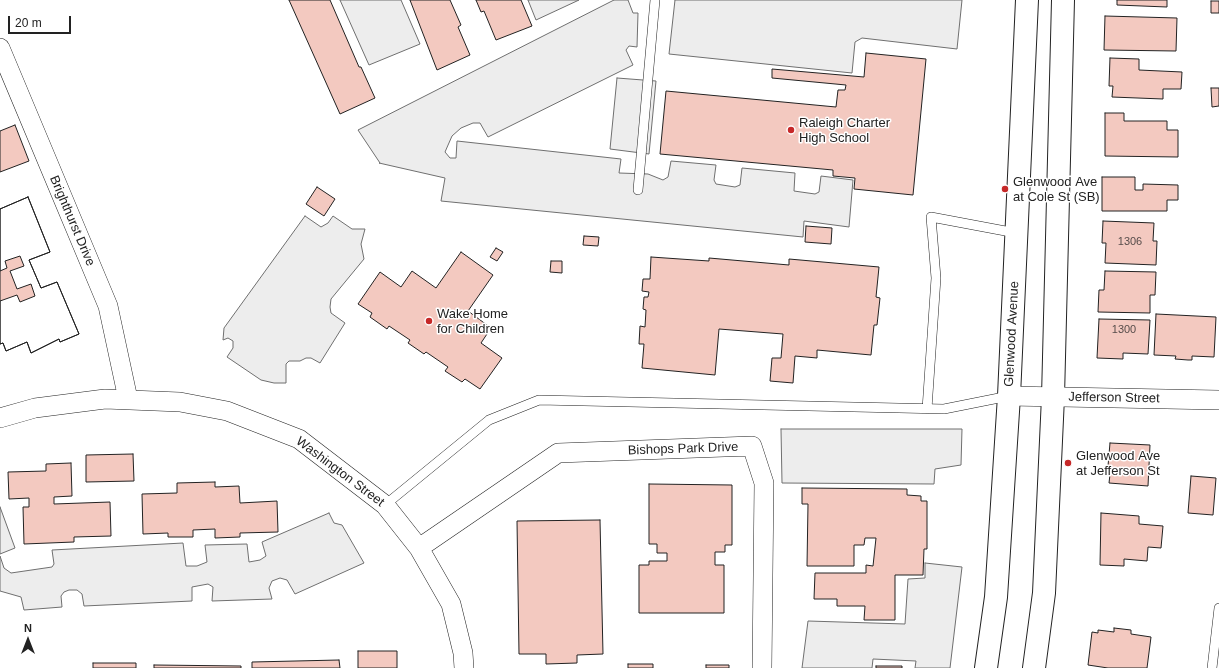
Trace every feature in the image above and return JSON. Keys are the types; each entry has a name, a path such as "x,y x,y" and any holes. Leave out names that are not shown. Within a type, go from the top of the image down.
{"main road":[{"name":"Glenwood Avenue","path":"986,668 996,597 1009,396 1027,0"},
{"path":"1034,668 1044,593 1053,397 1063,0"}],"street":[{"name":"Brighthurst Drive","path":"0,48 108,306 128,400"},
{"name":"Jefferson Street","path":"1009,396 1219,400"},
{"name":"Washington Street","path":"0,418 35,408 105,399 180,402 227,411 299,439 385,505 419,548 451,604 463,653 464,668"},
{"name":"Bishops Park Drive","path":"419,548 558,454 752,446 764,483 762,668"}],"lane":[{"path":"638,190 655,0"},
{"path":"927,409 936,278 931,217 1016,233"},
{"path":"385,505 488,420 539,400 944,409 1009,396"},
{"path":"1212,668 1219,608"}],"shaded area":[{"path":"340,0 401,0 420,44 369,65"},
{"path":"528,0 579,0 536,20"},
{"path":"614,0 628,0 633,13 638,13 637,47 629,46 626,50 633,65 488,137 480,123 473,123 461,128 452,136 445,152 450,158 456,158 457,141 621,159 619,173 648,174 663,180 668,177 671,161 716,165 714,180 716,184 735,187 740,185 742,168 795,173 794,191 815,194 819,192 821,176 853,180 849,227 804,221 803,237 441,201 445,178 379,163 358,130"},
{"path":"675,0 962,0 957,49 862,38 855,42 852,73 669,54"},
{"path":"617,78 656,81 649,154 610,149"},
{"path":"305,216 321,227 328,223 333,216 352,229 365,229 361,244 364,259 331,299 331,313 345,323 320,363 311,358 306,358 300,361 289,361 286,364 286,383 274,383 261,380 227,357 233,348 233,341 228,338 223,340 224,328"},
{"path":"781,429 962,429 961,465 935,469 934,484 782,483"},
{"path":"0,507 15,548 0,554"},
{"path":"329,513 334,523 342,525 364,563 295,594 287,580 280,578 272,581 269,588 272,599 212,601 213,587 208,584 192,587 192,601 84,606 82,594 77,590 69,590 64,592 61,596 62,607 24,610 21,597 0,591 0,556 4,568 11,573 52,567 54,564 52,550 183,543 186,566 197,566 207,562 205,545 247,544 249,562 260,560 266,556 262,542"},
{"path":"925,563 962,567 950,668 915,668 916,661 873,659 872,668 802,668 808,621 905,624 908,579 925,578"}],"building":[{"path":"289,0 330,0 359,67 361,67 375,98 340,114"},
{"path":"410,0 450,0 461,25 458,27 470,55 437,70"},
{"path":"476,0 521,0 532,26 496,40 484,11 481,12"},
{"path":"1117,0 1167,0 1167,7 1117,5"},
{"path":"1211,1 1219,1 1219,13 1211,13"},
{"path":"1105,16 1177,18 1176,51 1104,50"},
{"name":"Raleigh Charter High School","path":"866,53 926,59 913,195 854,189 855,178 833,176 833,170 660,154 666,91 836,107 838,90 845,90 846,85 772,78 772,69 864,77"},
{"path":"1110,58 1139,59 1139,70 1182,72 1181,89 1163,89 1163,99 1112,97 1113,86 1109,86"},
{"path":"1211,88 1219,88 1219,106 1212,107"},
{"path":"1105,113 1124,113 1124,121 1167,121 1167,130 1178,130 1178,157 1105,156"},
{"path":"15,125 29,161 0,172 0,131"},
{"path":"1102,177 1135,177 1135,190 1143,190 1143,184 1178,185 1178,200 1167,200 1167,211 1102,211"},
{"path":"317,187 335,199 324,216 306,204"},
{"path":"28,197 50,252 29,260 41,288 57,282 79,334 60,342 59,339 31,353 27,342 6,351 3,343 0,344 0,301 17,295 20,302 35,296 31,284 17,289 10,271 24,266 20,256 5,261 7,268 0,271 0,209"},
{"path":"28,197 50,252 29,260 41,288 57,282 79,334 60,342 59,339 31,353 27,342 6,351 3,343 0,344 0,209"},
{"path":"1103,221 1154,223 1153,241 1157,241 1156,265 1105,263 1106,243 1102,243"},
{"path":"806,226 832,228 831,244 805,242"},
{"path":"584,236 599,237 598,246 583,245"},
{"path":"496,248 503,252 497,261 490,257"},
{"name":"Wake Home for Children","path":"461,252 493,275 468,311 491,328 481,343 502,358 480,389 465,379 462,382 445,371 448,367 426,352 424,354 408,343 410,340 389,326 387,329 370,317 372,313 358,304 380,272 401,287 412,271 436,288"},
{"path":"651,257 709,261 709,258 789,265 789,259 879,267 876,297 880,298 877,325 874,325 871,355 817,350 817,358 795,356 793,383 770,381 772,358 781,358 783,334 719,329 715,375 642,368 644,344 639,344 640,326 645,327 646,310 643,309 644,297 648,297 649,292 642,291 643,279 650,279"},
{"path":"551,261 562,261 562,273 550,272"},
{"path":"1105,271 1156,272 1155,295 1150,295 1150,313 1098,312 1099,290 1104,290"},
{"path":"1156,314 1216,317 1214,357 1192,356 1192,360 1188,360 1175,359 1176,356 1154,355"},
{"path":"1099,319 1150,320 1148,354 1123,353 1123,359 1097,358"},
{"path":"1110,443 1150,445 1148,486 1109,483 1111,466 1108,466"},
{"path":"133,454 134,481 86,482 86,455"},
{"path":"71,463 72,496 54,497 54,504 110,502 111,536 74,537 74,542 24,544 23,507 29,507 29,498 9,499 8,472 46,471 46,464"},
{"path":"1191,476 1216,478 1213,515 1188,513"},
{"path":"215,482 215,487 239,486 240,503 277,501 278,532 240,533 240,537 215,538 215,529 193,530 193,537 168,537 168,533 143,534 142,494 177,493 177,483"},
{"path":"649,484 732,485 732,545 725,545 725,552 715,552 715,565 724,565 724,613 639,613 639,565 649,565 649,561 667,561 667,553 657,553 657,544 649,544"},
{"path":"802,488 907,489 907,495 921,496 921,501 927,501 927,549 924,549 923,575 895,575 895,620 864,620 865,606 837,606 837,599 814,599 815,573 866,573 866,565 873,566 876,538 865,538 864,545 854,545 854,566 807,566 808,504 802,504"},
{"path":"1101,513 1139,516 1139,524 1163,526 1161,548 1148,547 1147,561 1124,559 1124,566 1100,565"},
{"path":"600,520 603,654 577,655 577,663 546,664 546,654 519,654 517,521"},
{"path":"1114,628 1131,630 1131,634 1151,637 1147,668 1108,668 1088,665 1092,632 1098,633 1098,630 1114,632"},
{"path":"358,651 397,651 397,668 358,668"},
{"path":"339,660 340,668 252,668 252,662"},
{"path":"93,663 136,663 136,668 93,668"},
{"path":"628,664 653,664 653,668 628,668"},
{"path":"154,665 241,666 241,668 154,668"},
{"path":"706,665 729,665 729,668 706,668"},
{"path":"876,666 902,666 902,668 876,668"}],"place":[{"name":"Raleigh Charter High School","path":"791,130"},
{"name":"Glenwood Ave at Cole St (SB)","path":"1005,189"},
{"name":"Wake Home for Children","path":"429,321"},
{"name":"Glenwood Ave at Jefferson St","path":"1068,463"}]}
